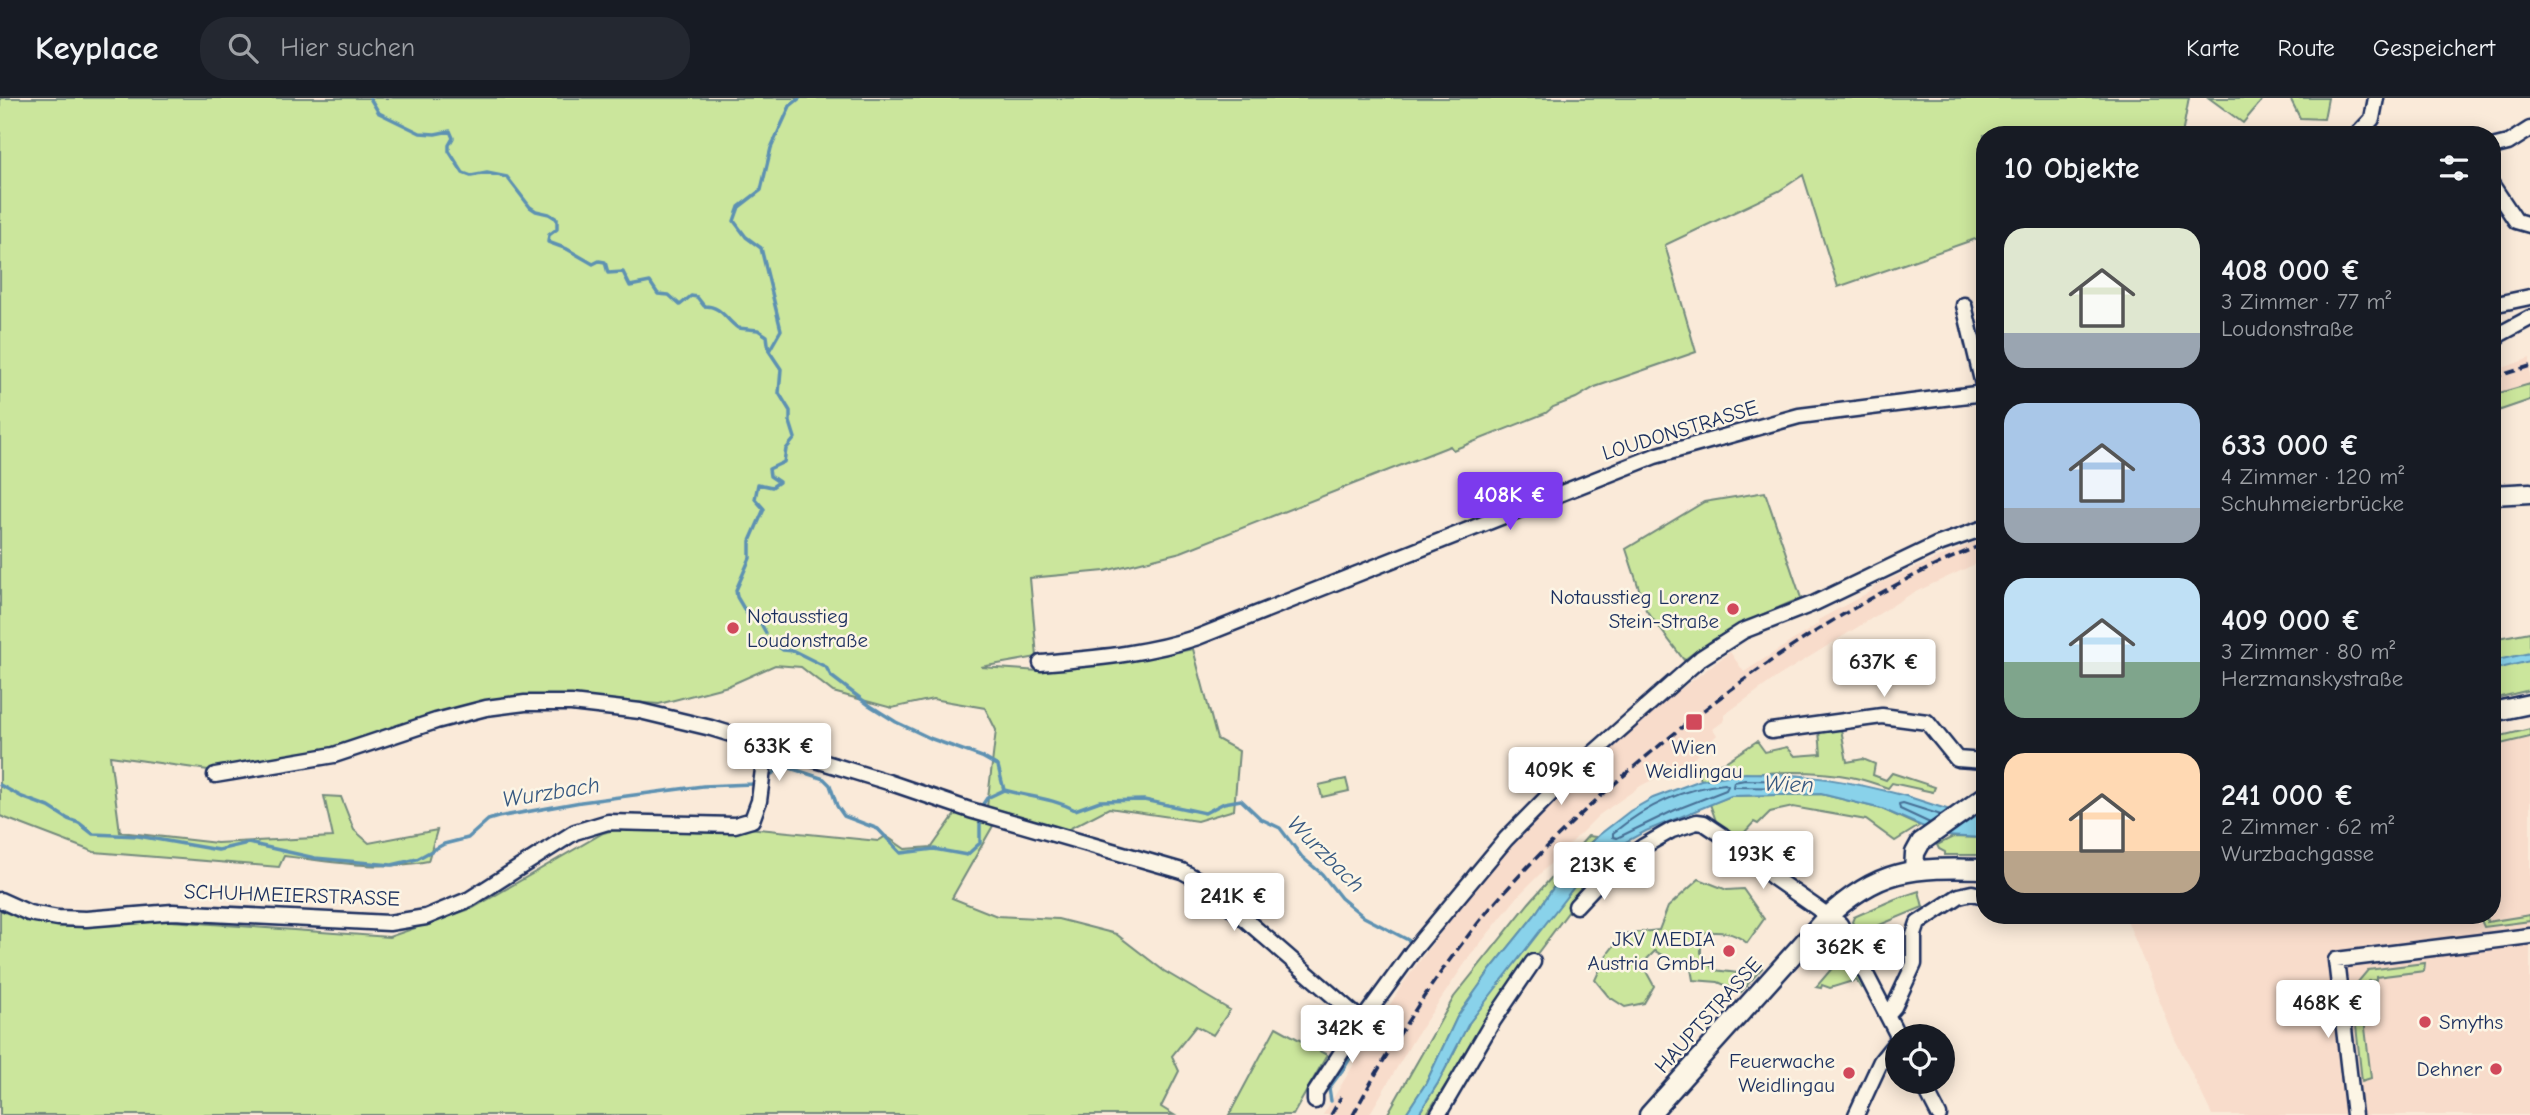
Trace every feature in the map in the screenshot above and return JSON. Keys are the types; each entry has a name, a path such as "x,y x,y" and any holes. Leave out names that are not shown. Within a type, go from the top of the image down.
{"main road":[{"path":"2501,495 2530,493"},
{"path":"2501,710 2530,704"},
{"path":"1914,870 1916,848 1925,838 1976,803"},
{"name":"HAUPTSTRASSE","path":"1648,1115 1847,898 1896,873 1914,870 1976,869"}],"street":[{"path":"2365,126 2372,119 2376,98"},
{"path":"2501,145 2530,129"},
{"path":"2501,198 2516,221 2530,225"},
{"path":"2501,303 2530,297"},
{"path":"1964,305 1976,357"},
{"path":"2501,333 2530,318"},
{"name":"LOUDONSTRASSE","path":"1041,663 1136,654 1188,641 1655,456 1798,416 1976,392"},
{"path":"1315,1101 1315,1093 1412,952 1506,839 1570,773 1689,668 1743,631 1815,603 1936,545 1976,531"},
{"path":"215,775 334,755 461,714 525,703 571,703 640,711 711,728 766,753 888,782 970,810 1182,872 1202,882 1362,1021"},
{"path":"1772,731 1882,716 1927,722 1957,759 1976,760"},
{"name":"SCHUHMEIERSTRASSE","path":"0,900 29,913 72,918 173,912 389,923 426,917 470,899 575,832 608,822 735,825 752,820 760,802 766,753"},
{"path":"1576,906 1606,874 1644,846 1672,830 1704,822 1774,877 1829,915 1846,932 1891,1024"},
{"path":"1887,1015 1894,1007 1914,964 1914,934 1918,923 1959,896 1976,894"},
{"path":"2354,1115 2336,960 2530,936"},
{"path":"1438,1115 1493,1021 1533,962"},
{"path":"1856,1115 1885,1056"},
{"path":"1928,1094 1939,1115"},
{"path":"1924,1115 1931,1099"}],"shaded area":[{"path":"2530,358 2530,384 2501,392 2501,369"},
{"path":"1976,541 1976,564 1911,594 1777,677 1724,715 1724,721 1713,729 1717,735 1690,762 1642,785 1599,815 1520,894 1470,956 1415,1037 1369,1115 1323,1115 1402,985 1466,898 1554,800 1649,713 1730,652 1744,672 1818,624 1818,620 1871,591 1874,586"},
{"path":"2530,729 2530,1115 2212,1115 2174,1037 2129,924 2501,924 2501,736"}],"green space":[{"path":"0,98 2189,98 2184,126 1976,126 1976,239 1838,287 1803,175 1779,191 1665,245 1696,352 1595,387 1546,413 1453,450 1450,446 1181,552 1105,571 1030,578 1037,657 981,667 1039,671 1146,658 1193,649 1217,739 1239,751 1234,810 1197,821 1109,808 1067,830 987,807 996,730 985,708 933,699 892,708 833,692 801,667 775,665 728,686 659,704 551,696 447,715 325,757 215,771 110,756 120,832 217,843 333,837 324,796 341,797 354,830 369,843 437,830 428,861 374,865 284,856 279,867 94,852 0,816"},
{"path":"2209,98 2264,98 2243,123"},
{"path":"2290,98 2328,98 2324,119 2300,118"},
{"path":"2530,384 2530,400 2501,410 2501,392"},
{"path":"1765,492 1801,598 1726,632 1684,660 1646,610 1626,549 1704,502"},
{"path":"2530,632 2530,690 2501,697 2501,637"},
{"path":"1841,729 1847,762 1863,759 1875,764 1873,775 1886,780 1892,773 1935,787 1933,792 1892,783 1888,788 1833,774 1796,772 1701,780 1697,768 1725,762 1757,741 1765,752 1787,747 1795,756 1821,754 1819,731"},
{"path":"2530,729 2530,737 2501,744 2501,736"},
{"path":"1346,779 1349,791 1322,797 1319,785"},
{"path":"1821,794 1882,809 1919,826 1895,841 1866,820 1793,807 1770,812 1758,824 1754,822 1743,834 1785,864 1778,870 1717,824 1710,804 1731,796"},
{"path":"956,813 994,824 952,898 997,916 1058,919 1116,934 1164,971 1230,1010 1213,1035 1196,1026 1172,1056 1179,1071 1161,1107 1174,1115 0,1115 0,910 24,920 82,926 157,920 389,937 473,908 603,833 625,827 748,828 878,841 886,836 905,849 932,847"},
{"path":"1588,836 1596,837 1570,863 1534,916 1457,1017 1426,1083 1405,1115 1387,1115 1454,997 1529,903"},
{"path":"1953,837 1976,838 1976,855 1945,855 1937,845"},
{"path":"1623,843 1634,845 1590,883 1498,1006 1426,1115 1418,1115 1469,1023 1507,971 1581,878"},
{"path":"1699,879 1727,890 1743,889 1764,919 1747,943 1726,933 1701,933 1701,953 1714,970 1738,973 1753,959 1762,968 1741,992 1718,982 1693,980 1690,963 1672,961 1655,951 1642,964 1654,986 1644,1003 1625,1007 1608,996 1595,980 1606,956 1623,934 1659,930 1668,907"},
{"path":"1919,891 1923,907 1858,932 1852,922 1854,917"},
{"path":"2530,915 2530,921 2484,927 2483,924 2501,924 2501,920"},
{"path":"1848,956 1864,987 1861,988 1856,980 1830,988 1822,985 1821,988 1816,987 1839,960"},
{"path":"2425,963 2424,971 2376,977 2376,980 2368,981 2369,993 2361,994 2371,1078 2362,1081 2352,989 2368,970"},
{"path":"1276,1027 1327,1055 1293,1115 1229,1115"}],"water":[{"path":"2530,653 2530,661 2501,668 2501,659"},
{"name":"Wien","path":"1745,773 1787,774 1865,786 1976,816 1976,838 1945,836 1882,809 1821,794 1731,796 1646,831 1618,846 1581,878 1469,1023 1418,1115 1405,1115 1426,1083 1457,1017 1534,916 1570,863 1599,835 1630,811 1653,798 1701,780"}],"waterway":[{"path":"370,98 379,113 420,133 450,131 453,138 449,151 463,173 471,176 487,173 507,177 530,207 557,219 557,229 549,235 548,242 593,264 605,262 608,273 623,272 630,286 650,282 658,294 669,295 680,305 691,296 697,297 704,306 715,308 738,328 758,330 767,336 769,351 781,369 779,393 790,411 795,438 786,449 784,462 769,469 770,476 779,482 772,487 758,484 755,499 764,509 750,541 750,558 736,590 747,614 758,618 766,633"},
{"path":"769,351 781,330 761,248 746,237 734,221 739,207 761,190 771,148 790,106 800,98"},
{"path":"772,642 783,650 794,651 826,667 831,676 896,722 998,766 1004,790"},
{"name":"Wurzbach","path":"767,777 784,766 824,779 830,785 837,806 844,816 878,829 901,853 934,849 967,855 980,843 980,821"},
{"name":"Wurzbach","path":"0,785 49,807 93,834 138,836 218,850 248,843 315,858 392,865 417,859 444,844 468,838 488,820 498,817 581,802 703,786 752,784 757,781"},
{"name":"Wurzbach","path":"981,807 987,798 1004,790 1049,800 1075,810 1100,801 1144,800 1205,813 1224,803 1241,800 1261,819 1280,828 1302,857 1322,874 1341,898 1364,917 1410,941"},
{"name":"Wurzbach","path":"1331,1101 1329,1088 1387,998"}],"railway":[{"path":"2501,375 2530,366"},
{"path":"1353,1115 1415,1010 1449,960 1526,869 1588,808 1692,719 1770,661 1895,585 1976,548"},
{"path":"1331,1115 1341,1097"}],"place":[{"name":"Notausstieg Lorenz Stein-Straße","path":"1733,609"},
{"name":"Notausstieg Loudonstraße","path":"733,628"},
{"name":"Wien Weidlingau","path":"1694,722"},
{"name":"JKV MEDIA Austria GmbH","path":"1729,951"},
{"name":"Smyths","path":"2425,1022"},
{"name":"Dehner","path":"2496,1069"},
{"name":"Feuerwache Weidlingau","path":"1849,1073"}]}
